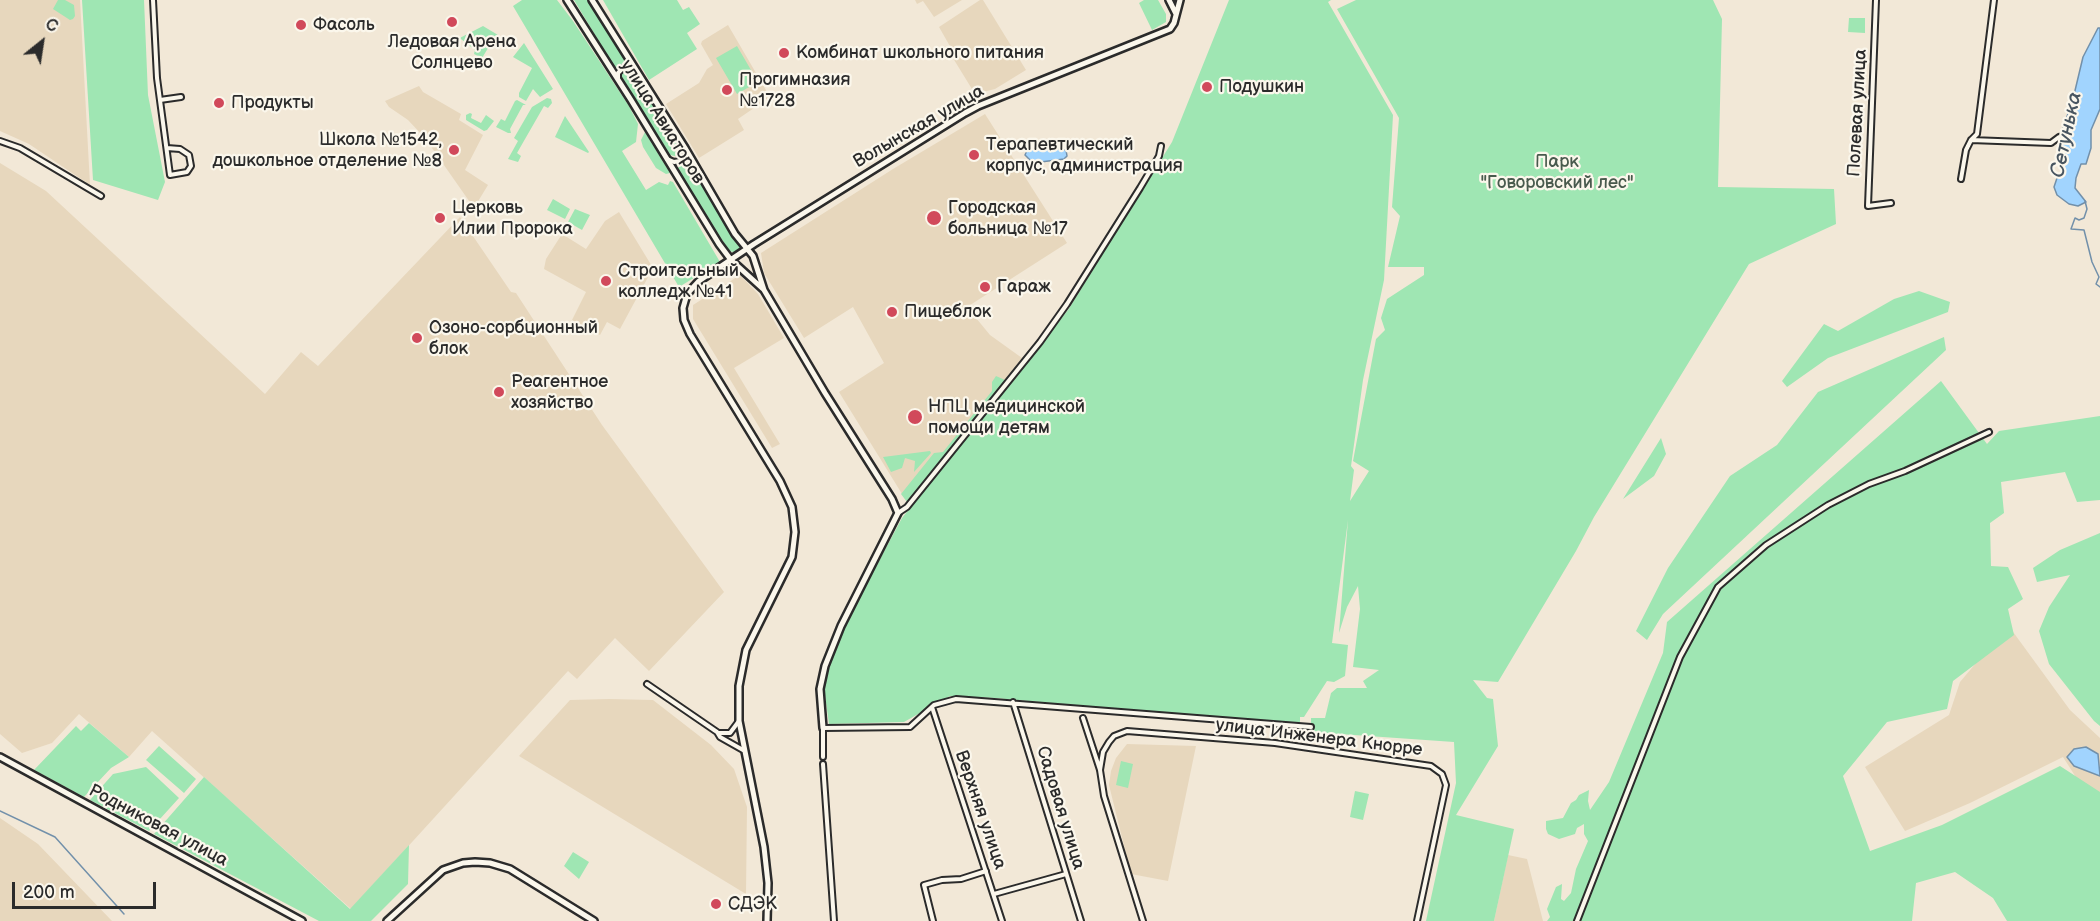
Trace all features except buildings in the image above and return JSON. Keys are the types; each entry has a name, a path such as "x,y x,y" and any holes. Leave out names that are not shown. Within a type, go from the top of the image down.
{"street":[{"path":"153,0 157,78 170,176 187,172 192,161 189,155 180,149 167,148"},
{"name":"улица Авиаторов","path":"567,0 731,260 765,290"},
{"name":"улица Авиаторов","path":"592,0 685,148 735,234 753,256 765,290 825,393 892,499 898,513"},
{"path":"1169,0 1176,16"},
{"path":"1176,16 1180,0"},
{"name":"Полевая улица","path":"1876,0 1868,206 1890,203"},
{"path":"1961,179 1966,150 1977,134 1994,0"},
{"name":"Волынская улица","path":"747,250 978,106 1170,29 1176,16"},
{"path":"619,81 618,73 623,68 629,67 636,71"},
{"path":"160,100 180,97"},
{"path":"1971,140 2051,143 2059,137"},
{"path":"0,141 20,148 101,196"},
{"path":"823,757 820,689 825,666 841,626 898,513 907,507 1040,342 1067,304 1140,188 1159,156 1161,146"},
{"path":"667,159 674,162 680,161 685,148"},
{"path":"747,250 692,287 685,300 684,320 690,334 780,481 792,507 795,532 792,557 746,650 739,686 738,721 764,847 768,882 767,921"},
{"path":"1577,921 1680,657 1718,587 1766,545 1828,505 1869,484 1916,466 1989,432"},
{"path":"647,684 717,732 720,737 743,750"},
{"path":"823,728 910,727 934,705 956,699 1311,727"},
{"name":"Садовая улица","path":"1013,702 1081,921"},
{"name":"Верхняя улица","path":"932,707 1002,921"},
{"path":"1083,718 1100,770 1104,796 1143,921"},
{"path":"717,732 730,733 738,721"},
{"name":"улица Инженера Кнорре","path":"1100,770 1103,752 1109,742 1114,736 1127,730 1275,743 1431,766 1442,774 1446,785 1417,921"},
{"name":"Родниковая улица","path":"0,757 302,921"},
{"path":"824,764 834,921"},
{"path":"387,921 443,870 463,863 475,862 490,863 510,869 594,921"},
{"path":"933,921 924,885 942,880 961,879 986,871"},
{"path":"994,894 1066,874"}],"shaded area":[{"path":"0,0 80,0 90,185 29,144 0,131"},
{"path":"915,0 962,0 934,17 923,1 917,4"},
{"path":"983,0 1026,70 995,89 975,94 948,50 951,48 939,27"},
{"name":"Прогимназия №1728","path":"728,25 770,97 738,119 744,130 699,158 666,104 699,83 707,69 713,65 701,44 702,41"},
{"name":"Школа №1542, дошкольное отделение №8","path":"419,86 423,92 461,114 459,120 483,135 465,170 488,185 474,208 425,138 385,101"},
{"name":"Городская больница №17","path":"985,114 1067,243 967,307 990,335 1022,358 907,502 839,392 884,363 853,307 804,338 764,273 761,253"},
{"path":"0,163 46,191 265,394 301,352 318,366 460,217 511,292 516,293 602,425 724,592 649,671 615,638 577,679 568,671 351,909 152,731 129,757 79,714 52,743 22,753 0,734"},
{"name":"Строительный колледж №41","path":"619,212 653,268 620,329 607,322 600,335 572,320 586,292 544,269 546,259 562,234 586,249 605,221"},
{"path":"740,275 758,294 784,338 734,368 780,444 772,448 693,319 693,305"},
{"path":"2008,625 2070,710 2100,738 2100,815 2063,757 1970,803 1905,831 1865,767 1949,715 1960,682"},
{"path":"570,700 653,700 711,745 734,769 747,807 746,894 519,756"},
{"path":"1127,744 1196,746 1168,881 1131,874 1109,785 1116,758"},
{"path":"0,818 38,844 112,921 0,921"},
{"path":"1508,855 1527,859 1543,921 1494,921"}],"green space":[{"path":"58,0 65,0 74,5 73,19 70,20 53,9"},
{"path":"82,0 144,0 148,95 165,182 158,200 93,180"},
{"path":"522,0 557,0 573,21 629,106 638,124 636,142 622,151 646,190 659,182 668,185 670,181 673,182 720,262 679,287 513,6"},
{"path":"574,0 588,0 627,63 616,70"},
{"path":"603,0 677,0 683,10 689,7 700,24 687,33 697,49 649,80"},
{"path":"1144,0 1158,0 1166,14 1166,22 1152,30 1139,3"},
{"name":"Парк \"Говоровский лес\"","path":"1229,0 1331,0 1328,2 1393,115 1384,280 1363,380 1351,466 1354,470 1350,501 1369,471 1353,461 1376,339 1385,330 1381,318 1387,299 1424,275 1424,267 1388,267 1400,216 1392,207 1399,118 1337,9 1356,0 1713,0 1722,19 1718,187 1834,189 1836,224 1749,264 1594,517 1498,682 1473,680 1487,698 1493,699 1498,746 1456,815 1514,829 1494,921 1426,921 1456,783 1454,742 1311,732 1311,718 1325,718 1331,693 1337,688 1367,688 1363,681 1379,670 1353,667 1360,609 1358,586 1347,607 1339,633 1348,520 1332,643 1348,645 1345,676 1334,682 1327,681 1304,717 1300,717 1300,725 950,696 904,722 829,724 822,674 843,628 902,518 1068,310 1172,142"},
{"path":"1849,18 1865,18 1865,33 1848,32"},
{"path":"483,26 498,35 482,58 474,54 475,50 461,39 454,41"},
{"path":"524,43 553,89 540,97 533,89 526,101 519,97 519,93 532,68 513,57"},
{"path":"737,46 758,82 737,94 716,58"},
{"path":"629,69 633,71 681,149 682,153 679,157 670,155 622,77 622,73"},
{"path":"547,98 551,99 552,103 548,108 544,106 517,153 521,156 518,162 508,159 518,141 514,138 532,107"},
{"path":"517,100 526,105 523,105 510,129 511,133 496,127 501,119 505,121"},
{"path":"470,113 471,118 481,123 486,115 494,121 484,131 466,120 466,115"},
{"path":"565,116 589,152 588,153 555,137"},
{"path":"645,132 670,173 666,174 656,168 643,147 641,140"},
{"path":"689,162 740,245 737,253 729,251 677,168"},
{"path":"553,199 570,209 565,219 547,210"},
{"path":"575,209 590,215 582,230 568,222"},
{"path":"1919,291 1950,302 1948,312 1828,358 1787,387 1782,381 1824,324 1838,331 1894,299"},
{"path":"1944,337 1946,350 1663,614 1647,640 1636,631 1668,568 1730,476 1777,445 1818,392"},
{"path":"996,376 1005,380 907,502 901,494 934,453 943,452 992,391 992,382"},
{"path":"1941,381 1987,444 1999,431 2100,416 2100,500 2077,502 2065,472 2001,482 2004,513 1990,523 1991,566 2008,567 2023,599 2008,609 2014,635 1953,681 1947,709 1887,722 1843,776 1870,851 1942,825 2060,766 2100,792 2100,921 2007,921 1993,898 1955,872 1916,883 1912,921 1547,921 1550,917 1547,909 1556,887 1562,884 1561,899 1564,901 1571,893 1576,869 1588,841 1584,834 1584,824 1577,828 1575,834 1559,839 1548,834 1546,821 1563,818 1571,803 1579,795 1589,790 1590,810 1609,782 1663,653 1667,622"},
{"path":"1661,438 1666,454 1654,476 1623,499"},
{"path":"930,451 931,453 914,472 915,461 905,458 902,468 891,472 883,457"},
{"path":"2100,533 2100,726 2049,664 2039,631 2049,607 2070,575 2037,582 2033,568 2060,550"},
{"path":"89,723 129,757 111,768 84,797 34,770 76,726 81,731"},
{"path":"159,746 196,779 184,793 146,760"},
{"path":"1121,761 1133,764 1128,788 1116,785"},
{"path":"146,767 179,798 149,831 90,800 113,774"},
{"path":"204,777 350,909 409,845 408,884 371,921 319,921 154,834"},
{"path":"1355,791 1369,794 1363,820 1350,817"},
{"path":"573,852 589,862 579,879 564,866"}],"water":[{"path":"2100,28 2100,109 2091,130 2091,148 2086,164 2081,164 2076,178 2075,188 2086,202 2078,206 2069,204 2057,195 2054,187 2057,178 2063,172 2064,161 2060,137 2073,99 2083,57"},
{"path":"1032,145 1066,150 1067,156 1064,159 1033,163 1025,155"},
{"path":"2086,747 2098,754 2100,776 2074,766 2067,757 2074,749"}],"waterway":[{"name":"Сетунька","path":"2085,201 2087,209 2084,218 2079,220 2075,218 2071,229 2084,230 2092,262 2099,277 2096,284 2100,287"},
{"path":"0,811 55,837 124,914"}],"place":[{"name":"Ледовая Арена Солнцево","path":"452,22"},
{"name":"Фасоль","path":"301,25"},
{"name":"Комбинат школьного питания","path":"784,53"},
{"name":"Подушкин","path":"1207,87"},
{"name":"Прогимназия №1728","path":"727,90"},
{"name":"Продукты","path":"219,103"},
{"name":"Школа №1542, дошкольное отделение №8","path":"454,150"},
{"name":"Терапевтический корпус, администрация","path":"974,155"},
{"name":"Церковь Илии Пророка","path":"440,218"},
{"name":"Городская больница №17","path":"934,218"},
{"name":"Строительный колледж №41","path":"606,281"},
{"name":"Гараж","path":"985,287"},
{"name":"Пищеблок","path":"892,312"},
{"name":"Озоно-сорбционный блок","path":"417,338"},
{"name":"Реагентное хозяйство","path":"499,392"},
{"name":"НПЦ медицинской помощи детям","path":"915,417"},
{"name":"СДЭК","path":"716,904"}]}
